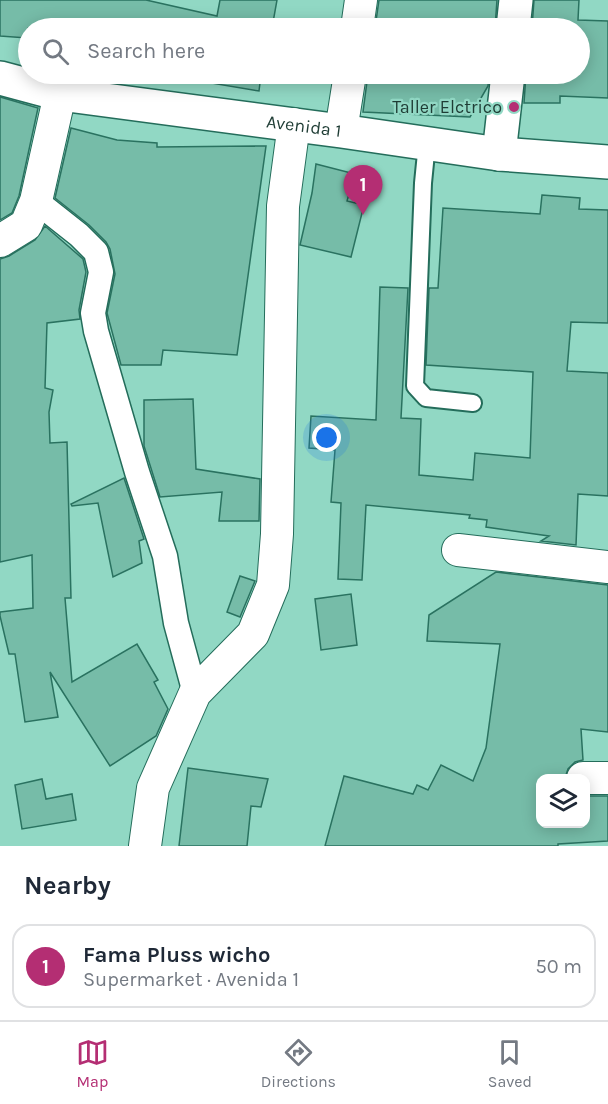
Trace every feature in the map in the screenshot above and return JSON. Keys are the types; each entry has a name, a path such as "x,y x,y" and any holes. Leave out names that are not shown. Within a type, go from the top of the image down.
{"street":[{"path":"358,18 361,0"},
{"path":"514,18 516,0"},
{"name":"Avenida 1","path":"0,78 18,83"},
{"name":"Avenida 1","path":"22,84 60,94 341,130 499,154 608,162"},
{"path":"341,130 348,84"},
{"path":"499,154 507,84"},
{"path":"0,242 26,225 36,201 60,94"},
{"path":"145,846 153,788 195,693 253,634 273,585 277,523 283,206 294,124"},
{"path":"36,201 80,235 96,252 101,272 93,313 96,331 136,472 165,556 176,623 195,693"},
{"path":"458,550 608,567"},
{"path":"590,778 608,778"}],"lane":[{"path":"427,143 423,183 415,387 426,398 473,403"}],"building":[{"path":"0,0 146,0 217,16 220,0 277,0 274,18 18,18 18,37 0,36"},
{"path":"379,0 497,0 496,18 376,18"},
{"path":"534,0 579,0 578,18 533,18"},
{"path":"590,20 608,21 608,98 560,96 560,103 524,103 525,84 590,84"},
{"path":"217,84 260,84 259,91"},
{"path":"367,84 488,84 470,117 363,112"},
{"path":"0,97 38,108 19,196 12,213 0,220"},
{"path":"71,128 117,140 157,143 157,147 266,146 237,355 163,350 161,365 121,365 107,313 115,274 110,249 89,225 55,198"},
{"path":"316,164 355,174 347,201 364,205 351,257 300,245"},
{"path":"542,195 580,198 579,209 608,210 608,323 571,322 567,371 608,373 608,496 578,494 576,545 541,541 549,536 486,527 487,520 469,518 470,515 366,505 362,580 338,579 341,503 331,502 335,450 309,448 311,416 376,420 380,287 408,288 401,418 421,419 419,475 473,480 475,453 530,458 533,372 426,365 429,288 438,288 443,208 540,214"},
{"path":"45,226 83,259 86,272 79,310 80,319 47,323 45,388 53,390 49,412 50,443 67,442 71,598 65,598 72,682 137,644 158,680 154,682 168,709 156,736 110,766 50,672 58,717 25,722 15,654 9,654 0,616 0,612 33,608 32,555 0,562 0,259 35,240"},
{"path":"193,399 196,469 260,479 259,521 219,521 222,492 160,497 144,446 144,400"},
{"path":"124,478 144,539 139,541 142,563 113,577 98,503 72,506 71,504"},
{"path":"496,572 608,585 608,732 581,729 583,760 575,762 566,774 536,774 536,828 590,828 590,796 608,796 608,841 558,844 558,846 325,846 344,776 413,794 417,785 428,790 441,765 473,781 486,748 500,644 427,641 429,615"},
{"path":"240,576 255,581 240,617 227,612"},
{"path":"351,594 357,645 321,650 315,599"},
{"path":"188,768 268,779 261,807 251,806 247,846 179,846"},
{"path":"42,779 46,799 72,794 76,820 22,829 15,785"}],"place":[{"name":"Taller Elctrico","path":"514,107"},
{"name":"Fama Pluss wicho","path":"363,215"}]}
